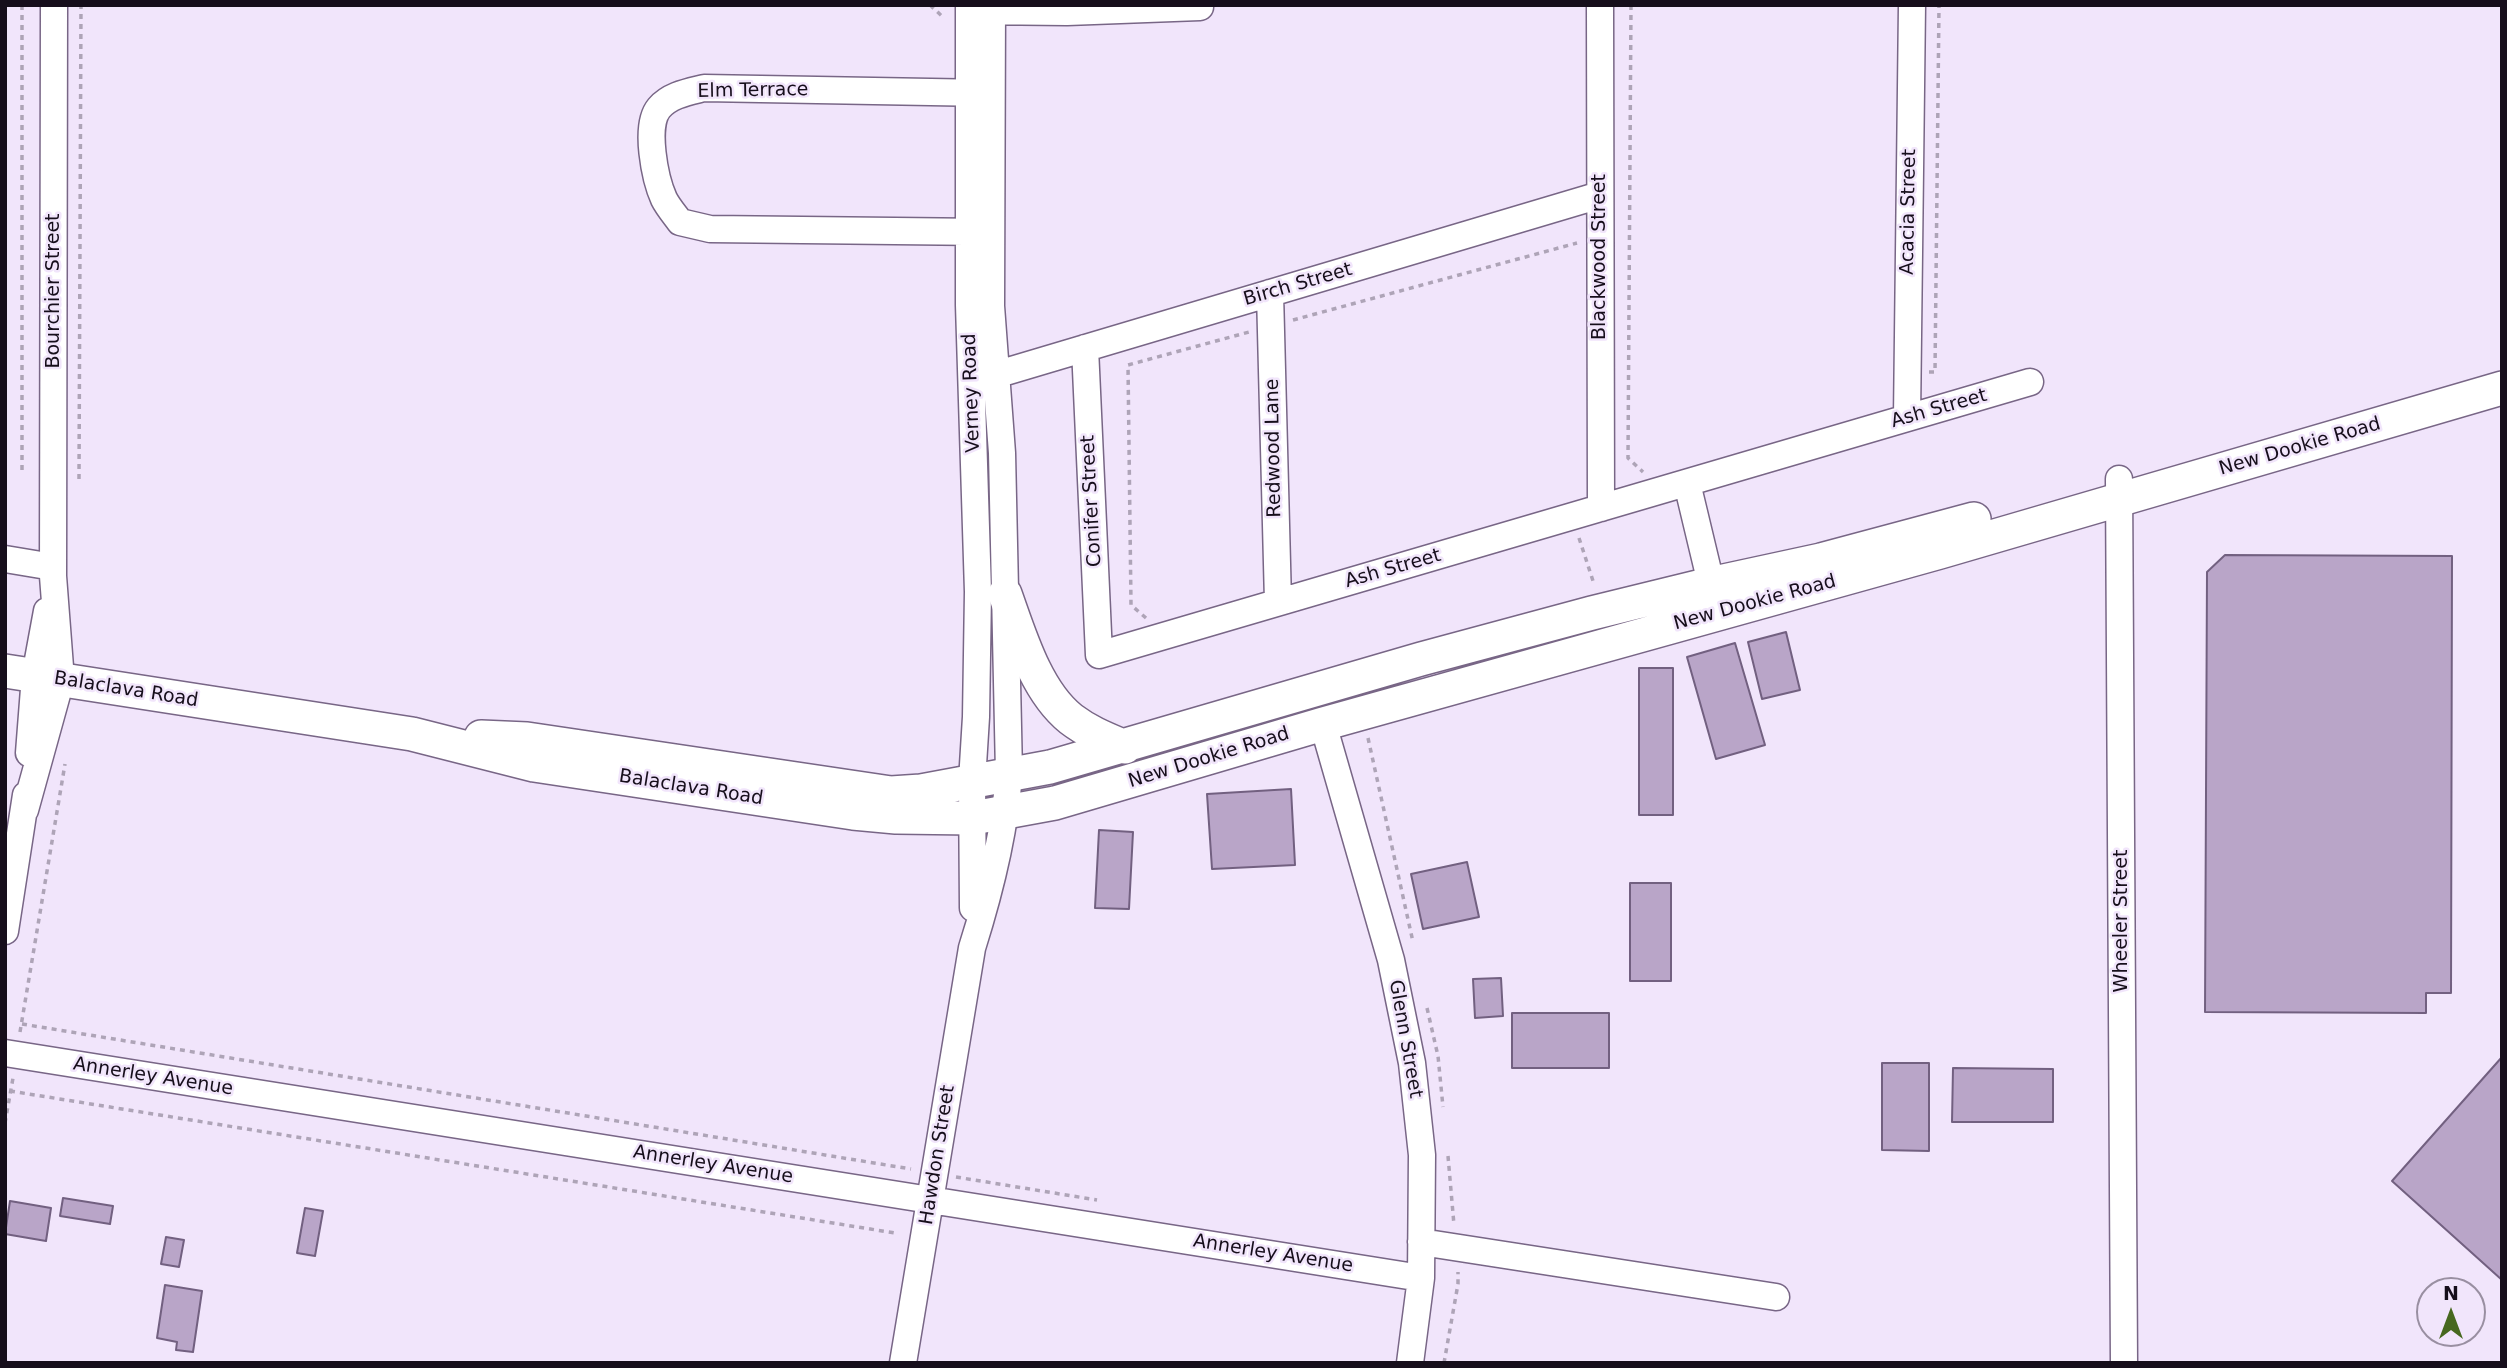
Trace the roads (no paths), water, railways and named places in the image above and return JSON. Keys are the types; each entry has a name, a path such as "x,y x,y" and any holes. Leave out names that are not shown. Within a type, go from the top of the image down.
{"main road":[{"name":"New Dookie Road","path":"2119,490 2502,366"},
{"name":"New Dookie Road","path":"973,818 1055,803 1323,724 1715,598 2502,388"},
{"path":"1005,594 1028,654 1042,683 1058,706 1087,730 1125,747"},
{"name":"New Dookie Road","path":"1009,773 1050,767 1125,747 1421,659 1715,598"},
{"name":"Balaclava Road","path":"34,676 412,734 534,765 840,811 896,817 973,818"},
{"name":"Balaclava Road","path":"412,734 527,739 891,793 921,791 1009,773"}],"street":[{"name":"Bourchier Street","path":"5,932 25,810 34,676 53,572 54,5"},
{"name":"Blackwood Street","path":"1600,5 1601,508"},
{"name":"Acacia Street","path":"1907,418 1912,5"},
{"path":"981,8 1067,12 1200,7"},
{"name":"Verney Road","path":"981,8 981,231 991,306 1002,453 1009,773"},
{"name":"Elm Terrace","path":"981,93 704,88 673,96 658,109 651,129 655,166 664,199 680,222 710,229 981,231"},
{"name":"Birch Street","path":"995,375 1600,195"},
{"name":"Verney Road","path":"972,781 978,592 969,305 981,231"},
{"name":"Redwood Lane","path":"1270,293 1278,603"},
{"name":"Conifer Street","path":"1084,348 1100,655"},
{"name":"Ash Street","path":"1100,655 2030,382"},
{"path":"1687,483 1715,598"},
{"name":"Wheeler Street","path":"2119,490 2124,1363"},
{"path":"5,559 53,572"},
{"name":"Glenn Street","path":"1323,724 1391,960 1412,1063 1422,1155 1421,1278 1410,1363"},
{"name":"Hawdon Street","path":"903,1363 972,948 987,898 1006,811 1009,773"},
{"name":"Hawdon Street","path":"972,781 972,948"},
{"name":"Annerley Avenue","path":"11,1054 1421,1278"},
{"path":"1421,1242 1776,1297"}]}
